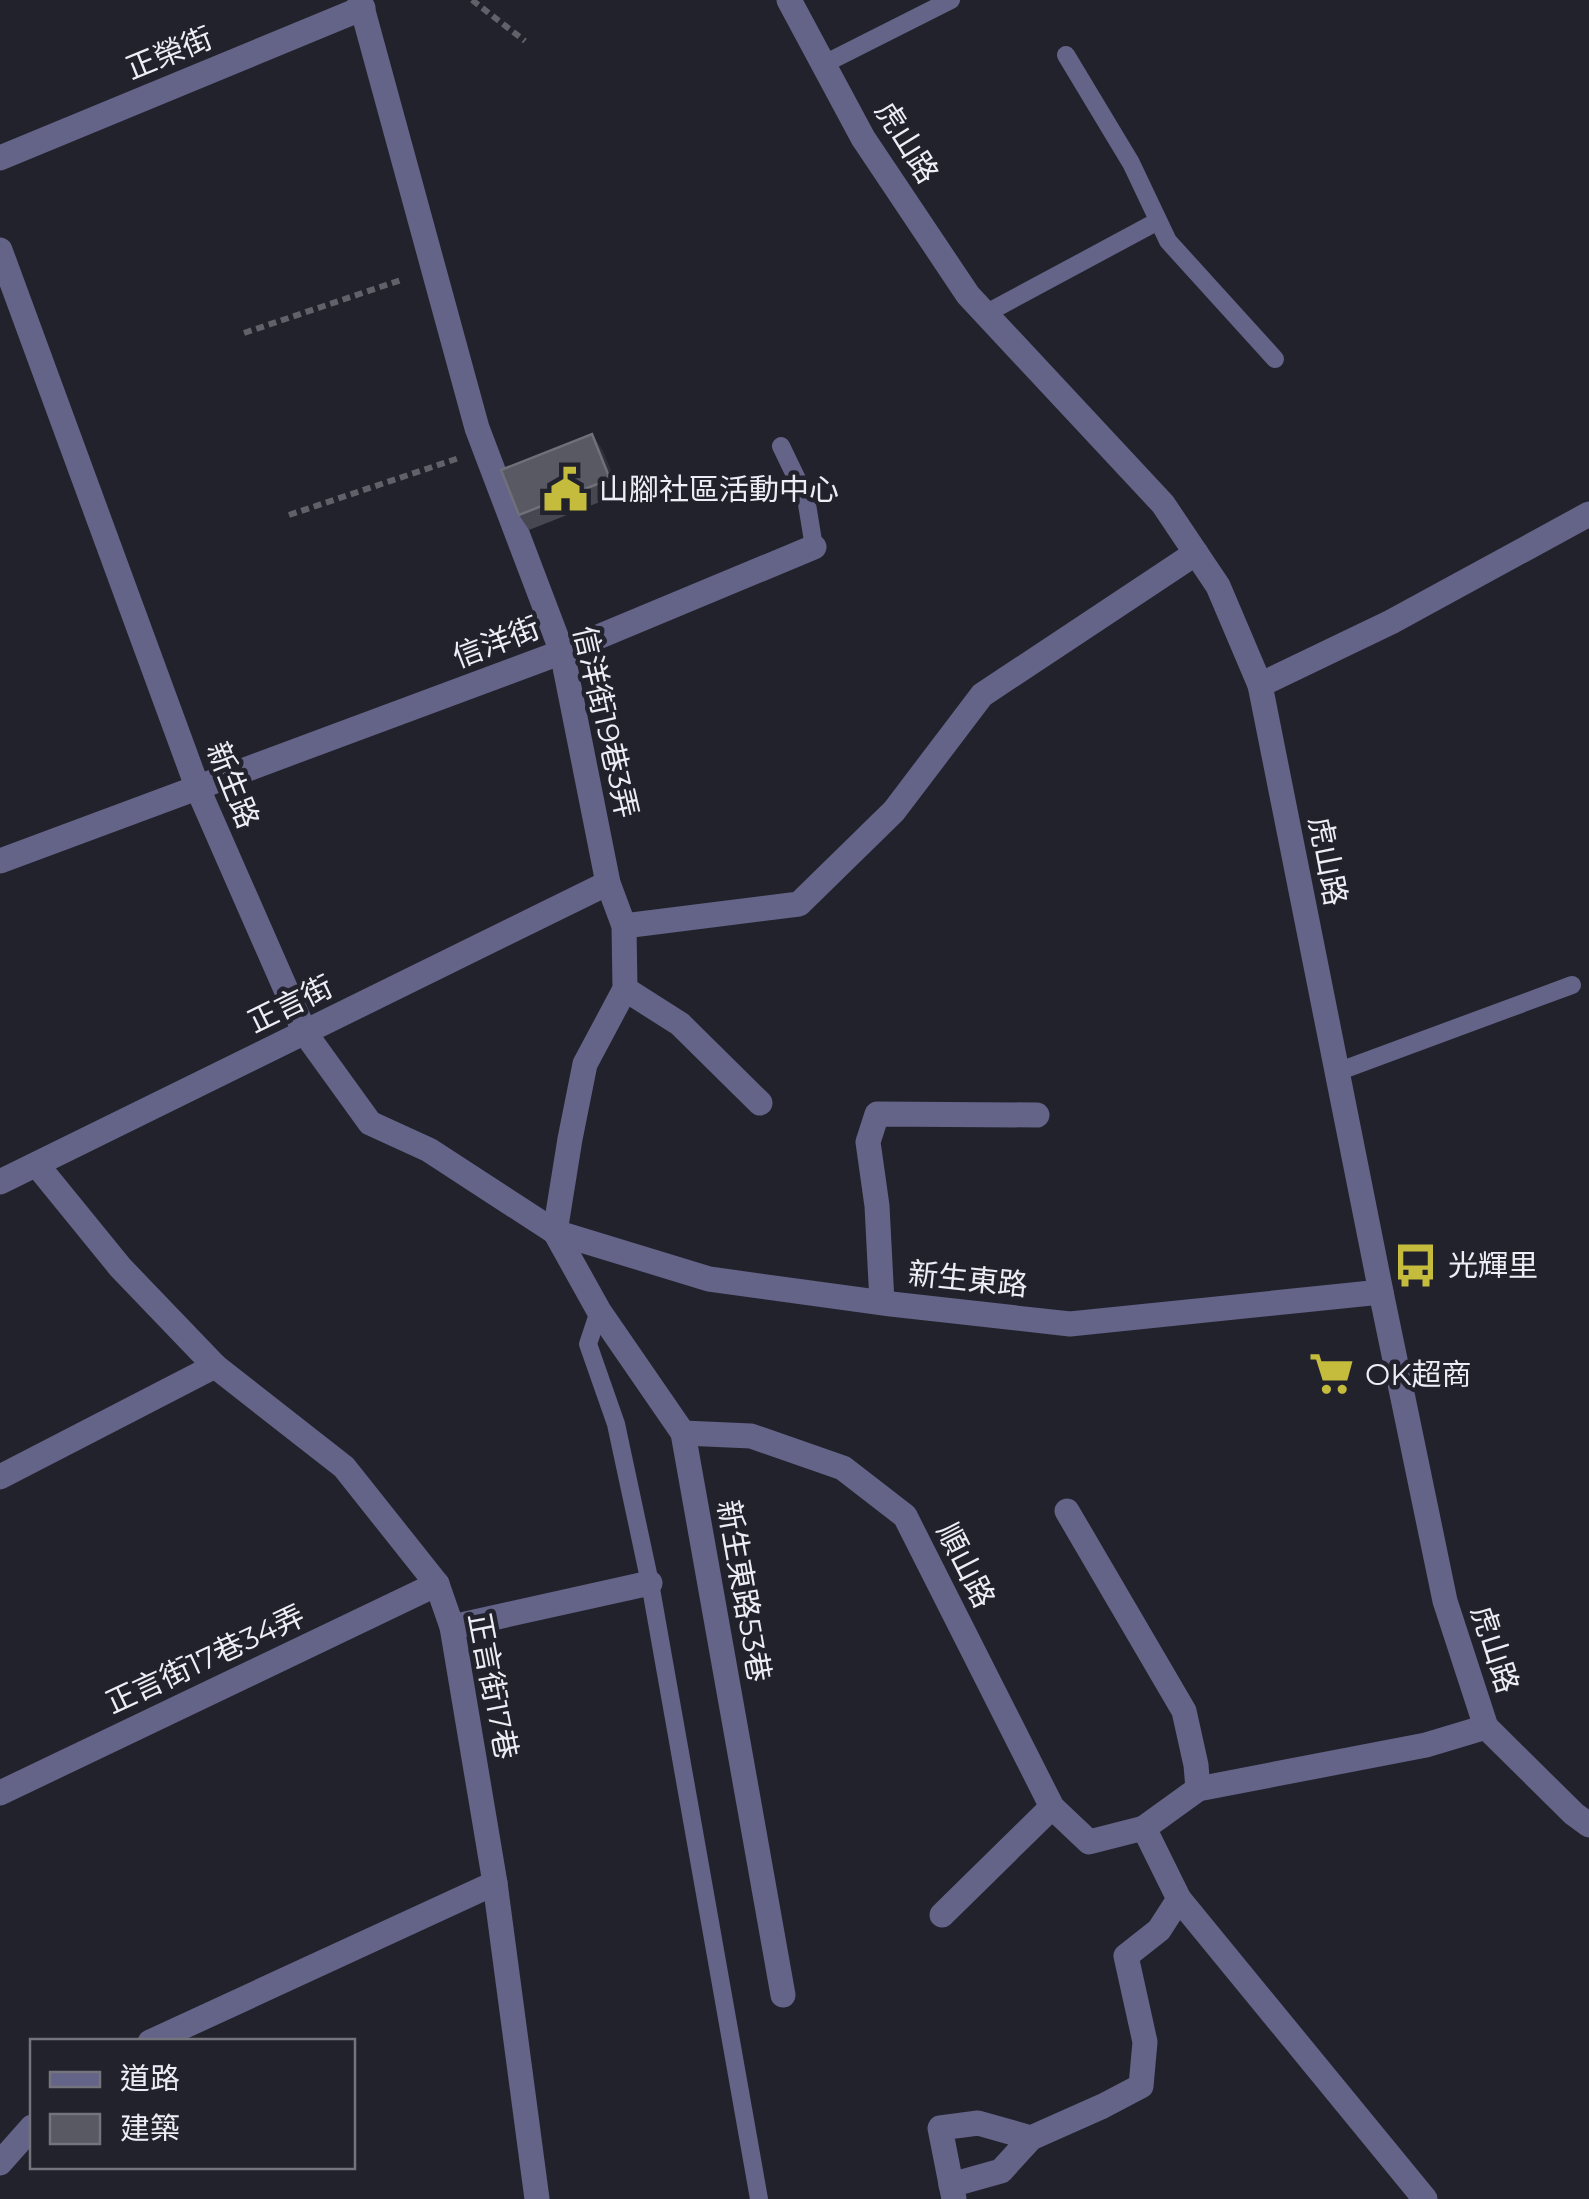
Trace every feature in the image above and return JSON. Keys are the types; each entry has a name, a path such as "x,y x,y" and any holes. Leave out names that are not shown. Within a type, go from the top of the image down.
{"street":[{"name":"虎山路","path":"789,0 863,138 968,295 1163,504 1218,586 1260,685 1445,1601 1486,1726 1589,1825"},
{"name":"正榮街","path":"0,158 362,4"},
{"name":"信洋街19巷3弄","path":"362,4 478,428 562,652 608,882 624,926 624,988 585,1064 555,1232"},
{"name":"新生路","path":"0,250 198,788 305,1033 370,1123 429,1150 555,1232"},
{"path":"1260,685 1391,622 1589,514"},
{"name":"信洋街","path":"0,861 562,652 814,547"},
{"path":"624,926 799,904 894,811 982,695 1196,553"},
{"name":"正言街","path":"0,1182 608,882"},
{"path":"624,988 680,1024 760,1103"},
{"path":"882,1302 868,1142 877,1114 1037,1115"},
{"name":"正言街17巷","path":"37,1165 120,1267 214,1366 344,1467 437,1584 452,1626 495,1883 537,2199"},
{"name":"新生東路","path":"555,1232 709,1279 1070,1324 1380,1292"},
{"name":"新生東路53巷","path":"555,1232 599,1311 683,1432 783,1995"},
{"path":"0,1477 214,1366"},
{"name":"順山路","path":"683,1432 751,1436 844,1468 905,1516 1052,1807 1090,1842 1144,1828"},
{"path":"1068,1511 1184,1710 1198,1789"},
{"path":"452,1626 650,1583"},
{"name":"正言街17巷34弄","path":"0,1793 437,1584"},
{"path":"1425,2199 1179,1899 1144,1828 1198,1789 1426,1744 1486,1726"},
{"path":"942,1915 1052,1807"},
{"path":"157,2039 495,1883"},
{"path":"1031,2138 978,2123 940,2128 952,2192 1001,2172 1031,2138 1140,2086 1145,2042 1126,1956 1160,1930 1179,1899"},
{"path":"0,2163 30,2128"}],"lane":[{"path":"824,64 951,0"},
{"path":"1066,55 1131,163 1168,241 1275,359"},
{"path":"986,314 1158,221"},
{"path":"781,446 806,498 814,547"},
{"path":"1337,1072 1572,985"},
{"path":"599,1311 588,1344 616,1424 650,1583 759,2199"}],"path":[{"path":"472,0 525,41"},
{"path":"244,332 434,268"},
{"path":"289,515 486,449"}],"building":[{"name":"山腳社區活動中心","path":"592,434 610,479 519,515 501,470"}],"place":[{"name":"山腳社區活動中心","path":"566,489"},
{"name":"光輝里","path":"1415,1265"},
{"name":"OK超商","path":"1332,1374"}]}
